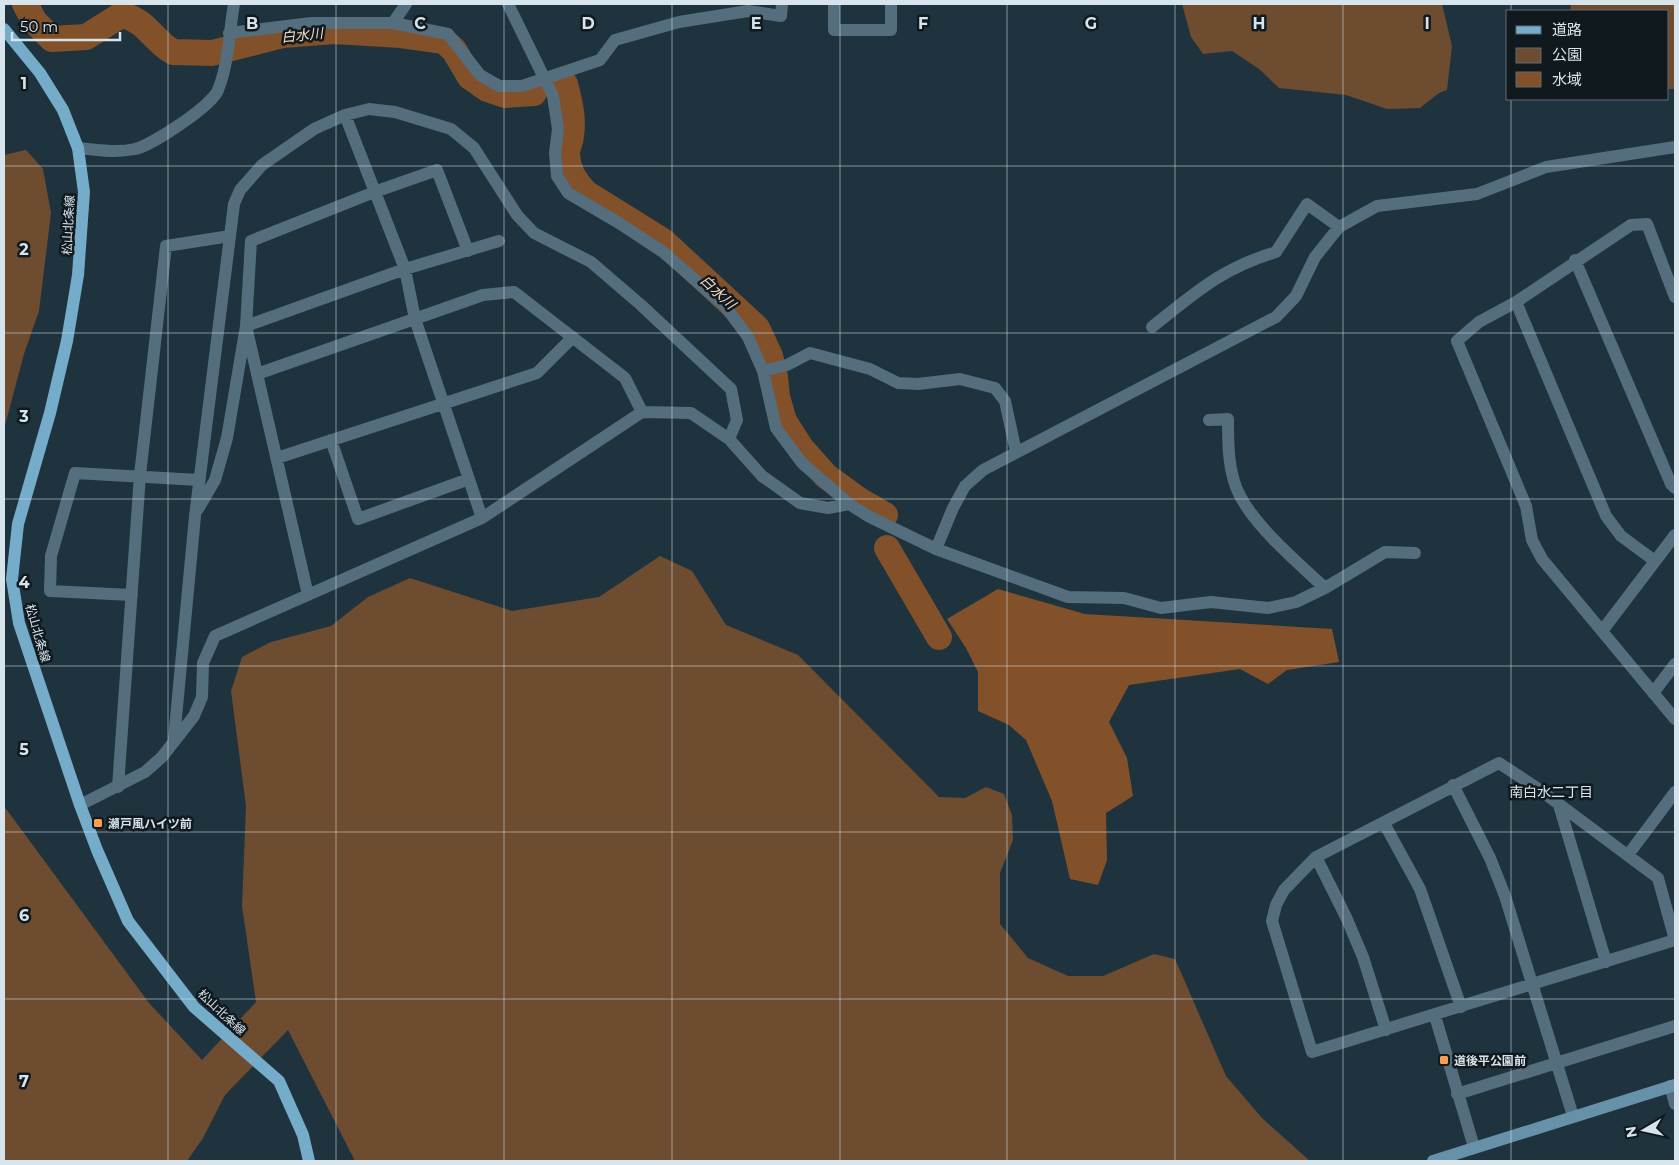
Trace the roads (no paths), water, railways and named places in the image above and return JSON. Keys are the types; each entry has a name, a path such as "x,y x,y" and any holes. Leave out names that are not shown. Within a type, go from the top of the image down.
{"main road":[{"name":"松山北条線","path":"4,29 40,74 59,103 78,148 84,192 78,275 67,341 50,413 18,524 12,580 19,624 80,805 128,921 194,1007 279,1081 303,1135 309,1161"}],"street":[{"path":"78,148 120,151 138,148 206,107 218,92 226,65 234,4"},
{"path":"393,23 406,4"},
{"path":"508,4 553,96 558,129 555,154 557,176 568,193 663,252 725,306 748,337 763,371 776,428 802,463 849,504 868,516 936,549 1068,597 1124,598 1161,608 1211,602 1268,608 1296,602 1325,588 1385,552 1415,553"},
{"path":"229,32 311,23 393,23 448,34 480,76 499,86 522,86 545,80 600,60 615,40 679,22 748,11 781,16 782,4"},
{"path":"834,4 834,30 891,30 891,4"},
{"path":"174,739 199,480 234,204 240,190 262,165 314,130 345,115 369,109 395,112 450,130 474,148 517,215 534,233 591,262 641,305 731,389 737,420 729,439"},
{"path":"345,115 377,190 406,269 415,319 482,518"},
{"path":"936,549 953,508 965,486 983,470 1276,317 1296,296 1315,257 1339,227 1377,206 1477,194 1546,167 1675,146"},
{"path":"195,516 214,480 227,438 246,326 251,241 377,190 438,170 468,251"},
{"path":"1152,326 1217,276 1251,259 1276,252 1307,204 1339,227"},
{"path":"1675,297 1647,224 1631,225 1575,260 1516,302 1479,322 1457,341 1526,506 1532,540 1542,559 1675,719"},
{"path":"118,787 140,475 166,246 230,236"},
{"path":"246,326 406,269 499,241"},
{"path":"1575,260 1671,484 1675,488"},
{"path":"257,374 483,295 514,292 625,378 642,412"},
{"path":"1516,302 1606,516 1621,536 1655,562"},
{"path":"246,326 308,595"},
{"path":"277,458 537,373 573,337"},
{"path":"763,371 787,365 810,353 870,369 898,383 918,384 960,379 995,388 1005,401 1016,452"},
{"path":"80,805 145,772 162,757 174,739 194,716 202,697 203,663 215,636 482,518 642,412 691,413 729,439 762,476 800,503 828,508 849,504"},
{"path":"1209,420 1228,419 1230,463 1234,483 1248,508 1277,544 1325,588"},
{"path":"331,440 358,519 469,479"},
{"path":"132,595 50,591 51,556 75,473 140,475 199,480"},
{"path":"1602,631 1675,535"},
{"path":"1653,693 1675,664"},
{"path":"1499,763 1658,878 1675,940 1533,986 1312,1052 1272,921 1276,905 1284,890 1316,857 1384,823 1453,785 1499,763"},
{"path":"1453,785 1490,858 1505,896 1572,1116"},
{"path":"1628,855 1675,792"},
{"path":"1558,805 1606,962"},
{"path":"1384,823 1420,889 1461,1007"},
{"path":"1316,857 1356,941 1386,1030"},
{"path":"1435,1016 1474,1148"},
{"path":"1457,1094 1675,1026"},
{"path":"1433,1161 1673,1086 1675,1104"}],"water":[{"path":"998,589 1085,614 1332,629 1339,662 1287,670 1268,684 1240,669 1129,685 1109,722 1127,758 1133,796 1106,813 1107,860 1098,885 1070,879 1052,801 1026,740 1009,725 978,711 978,672 966,648 947,619"}],"waterway":[{"name":"白水川","path":"25,4 35,22 52,39 86,37 121,15 137,21 160,43 173,52 212,53 283,35 334,31 401,35 444,41 454,50 470,77 487,89 505,95 534,93"},
{"name":"白水川","path":"558,86 565,84 569,103 572,129 567,157 569,169 578,184 586,193 663,241 757,328 770,356 777,397 784,421 801,448 826,476 859,500 885,515"},
{"name":"白水川","path":"887,548 939,637"}],"place":[{"name":"瀬戸風ハイツ前","path":"98,823"},
{"name":"道後平公園前","path":"1444,1060"}],"district":[{"name":"南白水二丁目","path":"1551,792"}]}
